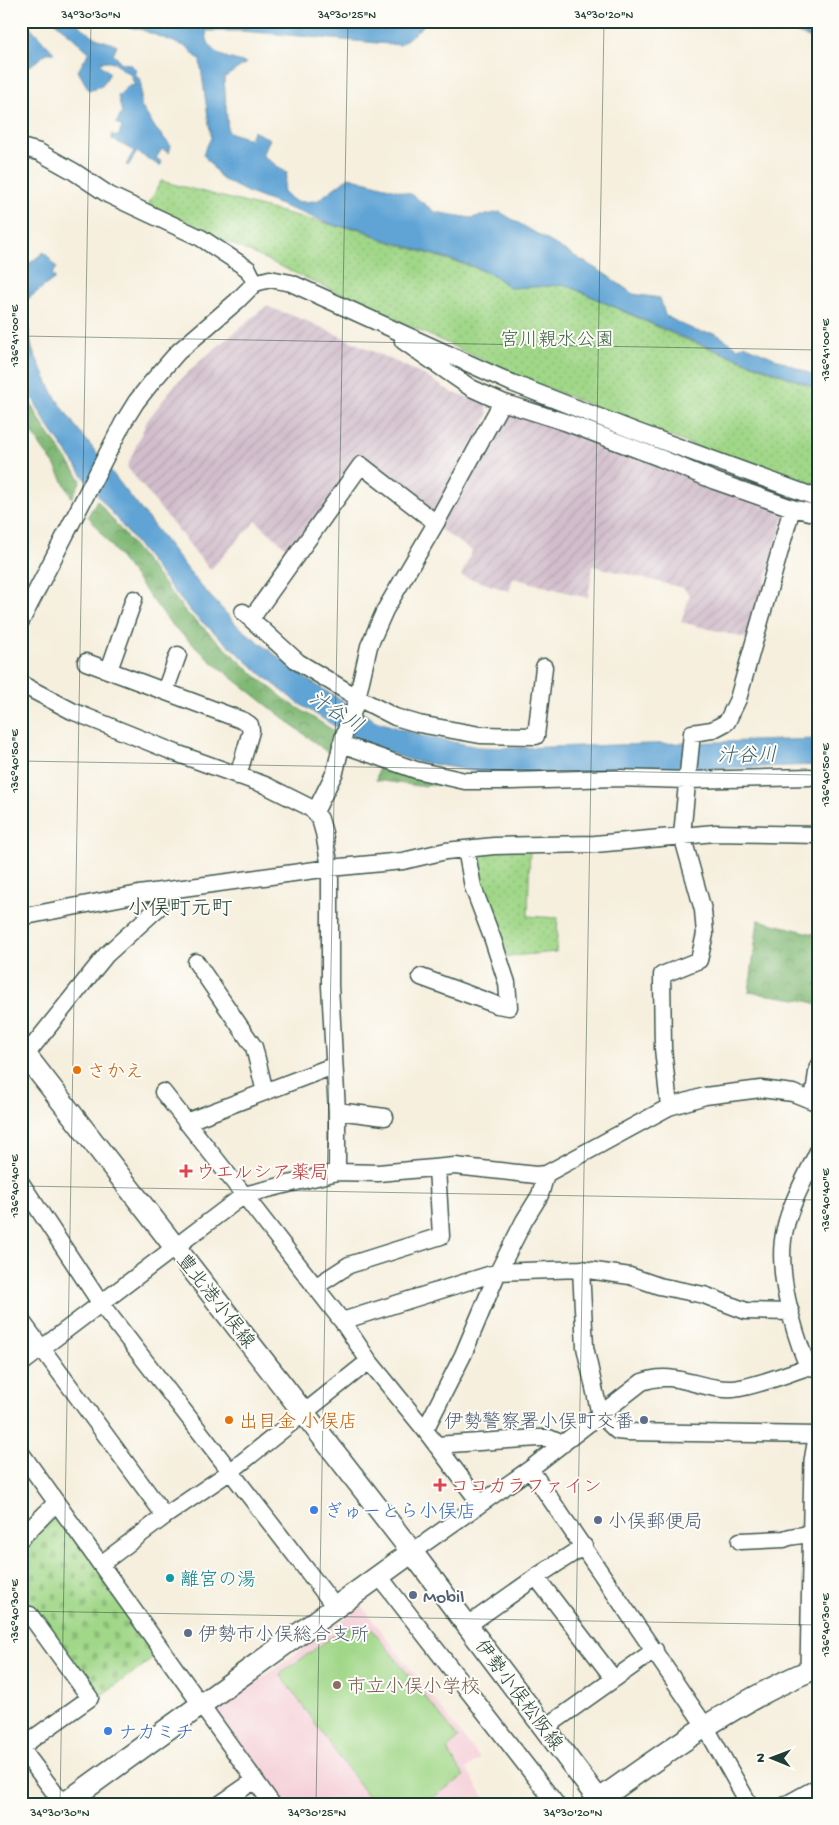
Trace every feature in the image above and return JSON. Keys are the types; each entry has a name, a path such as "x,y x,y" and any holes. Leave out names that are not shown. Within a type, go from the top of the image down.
{"main road":[{"name":"豊北港小俣線","path":"23,1055 176,1248 412,1552"},
{"name":"伊勢小俣松阪線","path":"412,1552 545,1728 598,1802 705,1726 782,1683 815,1669 814,1533 815,1461 818,1444"},
{"path":"63,1804 412,1552"}],"street":[{"path":"21,147 39,152 73,171 109,195 200,238 248,269 255,283"},
{"path":"21,621 108,452 136,402 166,364 255,283 270,279 290,283 521,386 635,431 818,498"},
{"path":"391,328 399,338 464,383 502,402 565,422 715,481 792,508 818,514"},
{"path":"315,812 335,772 342,741 357,700 369,646 381,619 502,402"},
{"path":"436,523 361,465 247,615 298,662 357,700 395,717 419,724 480,736 536,736 544,667"},
{"path":"669,1107 663,1048 662,975 699,960 705,934 703,910 682,835 692,733 712,730 727,722 738,699 792,508"},
{"path":"108,670 134,599"},
{"path":"165,691 178,655"},
{"path":"86,662 244,721 250,725 250,732 238,776"},
{"path":"21,684 72,711 265,785 300,802 315,812 320,819 330,868 330,986 337,1172"},
{"path":"342,741 416,770 465,780 810,777"},
{"path":"21,917 139,894 330,868 403,861 446,851 494,846 595,844 715,833 818,835"},
{"path":"421,977 497,1005 509,1007 507,984 473,887 466,849"},
{"path":"23,1055 106,955 158,908 161,897 160,892"},
{"path":"196,962 254,1047 265,1092"},
{"path":"186,1122 333,1066"},
{"path":"21,1364 244,1195 337,1172 378,1173 455,1166 536,1175 546,1174 669,1107 706,1096 761,1089 793,1093 815,1101 818,1066"},
{"path":"163,1092 342,1321 369,1361 425,1430 480,1503"},
{"path":"336,1111 385,1117"},
{"path":"412,1552 564,1444 642,1382 652,1378 674,1378 705,1386 733,1389 813,1368 791,1312 782,1270 782,1246 794,1200 818,1151"},
{"path":"315,1287 349,1265 441,1236 437,1168"},
{"path":"425,1430 463,1355 498,1272 524,1221 540,1195 546,1174"},
{"path":"21,1183 101,1304 336,1608"},
{"path":"342,1321 498,1272 581,1269 630,1276 659,1286 704,1295 746,1311 791,1312"},
{"path":"581,1269 585,1347 600,1415 617,1431 818,1435"},
{"path":"21,1320 166,1516"},
{"path":"101,1564 231,1471 369,1361"},
{"path":"436,1445 538,1438 549,1438 564,1444"},
{"path":"21,1453 272,1804"},
{"path":"530,1469 705,1726 749,1804"},
{"path":"21,1538 56,1503"},
{"path":"740,1541 784,1539 789,1536 803,1536 814,1533"},
{"path":"468,1625 584,1546"},
{"path":"379,1576 556,1804"},
{"path":"536,1577 614,1679"},
{"path":"24,1614 90,1698 21,1748 63,1804"},
{"path":"545,1728 655,1650"},
{"path":"220,1804 255,1780"},
{"path":"787,1804 818,1788"}],"shaded area":[{"path":"266,306 307,321 405,366 453,393 486,403 488,416 436,515 366,464 292,553 256,521 210,570 127,467 147,421 174,386 199,362"},
{"path":"502,408 568,429 786,511 749,639 681,622 690,595 683,588 593,566 588,598 513,578 509,591 461,576 472,551 438,528"},
{"name":"市立小俣小学校","path":"362,1606 480,1759 466,1769 488,1803 281,1804 215,1712"}],"green space":[{"name":"宮川親水公園","path":"161,181 336,226 360,229 379,239 493,275 510,288 566,285 679,337 818,389 818,495 522,378 148,205"},
{"path":"21,384 42,424 81,480 72,498 54,464 21,414"},
{"path":"97,500 187,613 254,674 287,701 339,734 332,756 212,662 171,624 88,516"},
{"path":"380,764 454,784 418,786 376,780"},
{"path":"530,846 528,916 558,918 556,952 501,957 466,849"},
{"path":"758,920 818,935 818,1004 749,992"},
{"path":"56,1511 161,1653 97,1698 21,1594 21,1545"},
{"path":"346,1627 373,1630 458,1738 447,1750 464,1776 423,1804 373,1804 280,1674"}],"water":[{"path":"21,21 25,21 54,53 47,53 30,66 21,56"},
{"path":"54,21 73,21 98,39 117,45 113,54 122,63 129,64 137,70 135,74 141,81 141,106 156,129 171,146 169,153 162,149 156,158 162,162 160,166 137,152 128,166 126,165 134,151 112,139 111,134 118,137 122,127 116,123 122,113 118,96 130,85 135,86 130,73 124,71 116,63 104,61 100,64 110,73 102,86 89,90 78,71 89,52"},
{"path":"99,21 423,21 423,26 400,45 242,31 206,31 207,39 214,51 225,57 246,63 224,78 228,132 250,139 253,131 270,139 262,155 287,173 283,192 296,202 317,201 349,177 411,194 435,212 471,218 500,212 605,274 633,294 660,298 665,315 677,322 699,332 715,333 738,348 744,345 818,377 818,388 680,336 566,285 510,288 494,275 472,266 380,238 360,228 336,226 249,193 222,179 203,154 211,138 200,61 187,47 142,30"},
{"path":"771,21 818,21 818,42"},
{"name":"汁谷川","path":"44,252 57,268 52,274 55,278 24,302 32,349 54,395 73,423 200,585 238,626 308,680 376,721 422,736 478,747 515,748 818,739 818,765 567,773 478,772 410,760 371,746 350,736 295,701 193,614 86,480 46,423 21,376 21,264 30,263"}],"place":[{"name":"さかえ","path":"77,1070"},
{"name":"ウエルシア薬局","path":"186,1171"},
{"name":"出目金 小俣店","path":"229,1420"},
{"name":"伊勢警察署小俣町交番","path":"644,1420"},
{"name":"ココカラファイン","path":"440,1485"},
{"name":"ぎゅーとら小俣店","path":"314,1510"},
{"name":"小俣郵便局","path":"598,1520"},
{"name":"離宮の湯","path":"170,1578"},
{"name":"Mobil","path":"413,1595"},
{"name":"伊勢市小俣総合支所","path":"188,1633"},
{"name":"市立小俣小学校","path":"337,1685"},
{"name":"ナカミチ","path":"108,1731"}],"district":[{"name":"小俣町元町","path":"180,907"}]}
